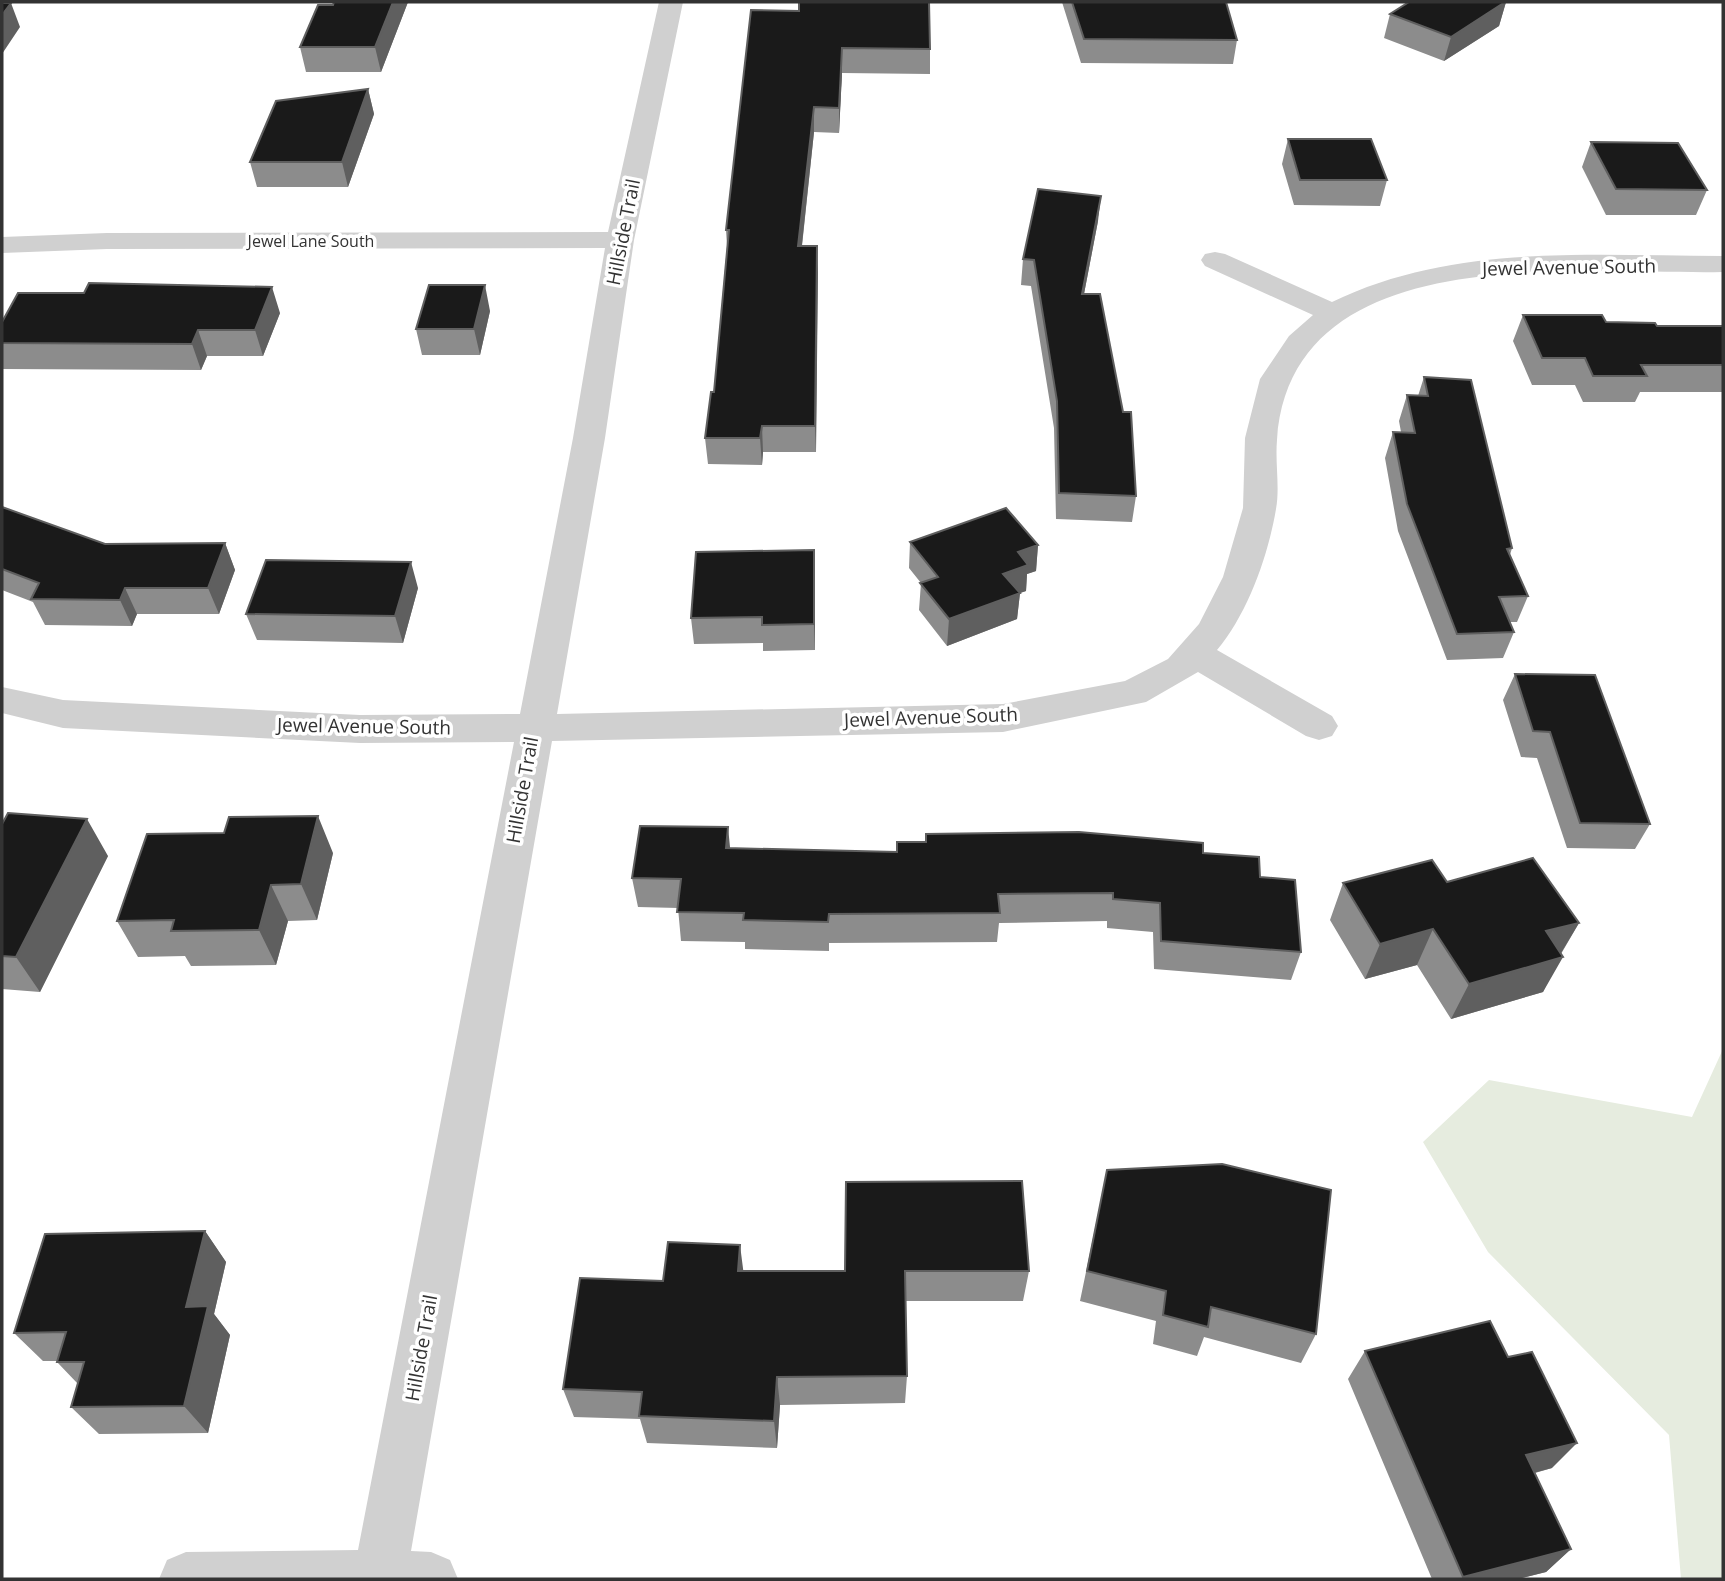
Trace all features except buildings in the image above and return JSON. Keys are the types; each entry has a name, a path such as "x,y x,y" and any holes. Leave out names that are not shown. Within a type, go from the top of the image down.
{"street":[{"name":"Hillside Trail","path":"380,1578 533,728 589,438 620,240 671,2"},
{"name":"Jewel Lane South","path":"2,245 620,240"},
{"path":"1215,260 1332,313"},
{"name":"Jewel Avenue South","path":"2,700 63,714 90,716 360,729 533,728 1003,718 1133,693 1181,668 1213,631 1243,566 1260,508 1261,438 1275,379 1300,342 1332,313 1381,289 1443,273 1498,265 1723,264"},
{"path":"1194,653 1319,726"},
{"path":"186,1579 432,1579"}],"shaded area":[{"path":"1723,1049 1723,1579 1681,1579 1669,1435 1488,1252 1423,1142 1489,1080 1692,1117"}]}
